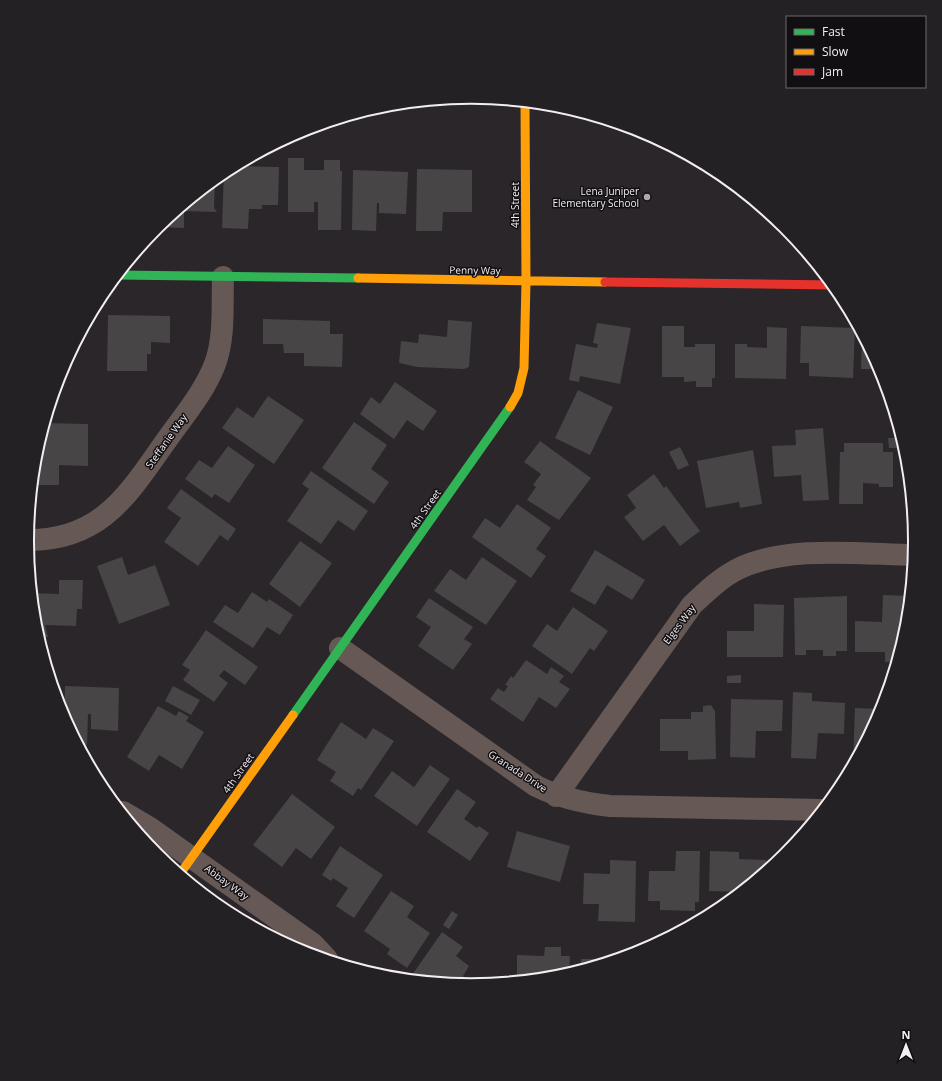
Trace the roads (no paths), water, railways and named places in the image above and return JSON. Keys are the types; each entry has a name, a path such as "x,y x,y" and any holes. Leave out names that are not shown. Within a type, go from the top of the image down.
{"street":[{"name":"4th Street","path":"186,865 506,414 518,393 524,368 526,282 525,107"},
{"name":"Penny Way","path":"123,275 526,282 825,285"},
{"name":"Steffanie Way","path":"34,539 59,537 83,529 105,516 125,499 202,390 215,364 222,337 223,277"},
{"name":"Elges Way","path":"556,796 692,605 712,586 738,569 766,559 794,553 907,555"},
{"name":"Granada Drive","path":"340,648 536,786 556,796 584,803 610,806 816,810"},
{"name":"Abbay Way","path":"133,818 150,828 186,865 313,944 318,949"}],"place":[{"name":"Lena Juniper Elementary School","path":"647,197"}]}
